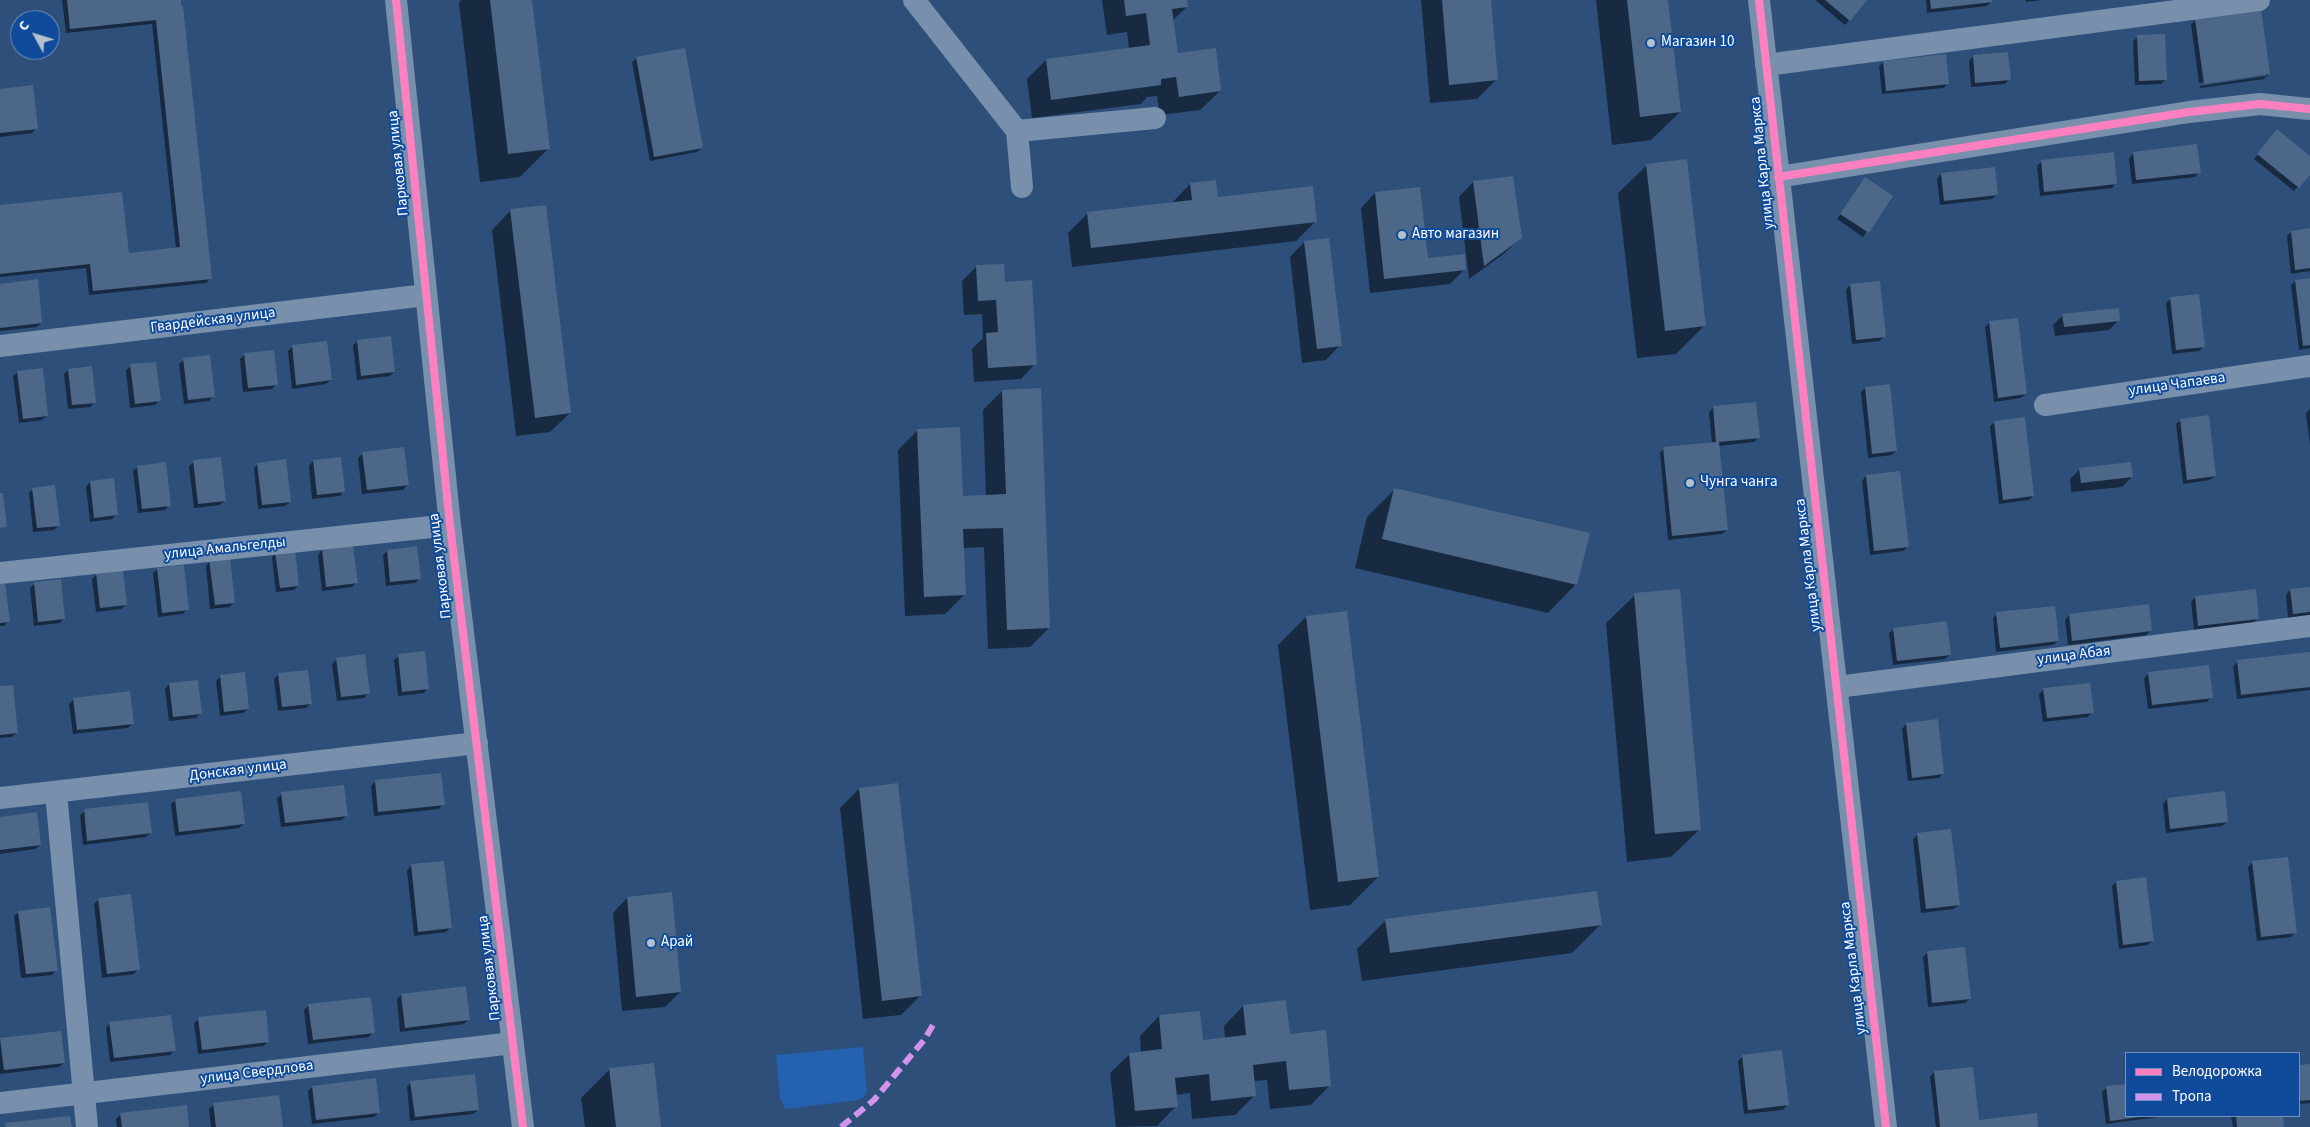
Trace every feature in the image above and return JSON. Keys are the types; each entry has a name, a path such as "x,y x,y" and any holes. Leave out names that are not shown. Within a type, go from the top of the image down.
{"street":[{"name":"Парковая улица","path":"396,0 450,525 523,1127"},
{"path":"914,0 1017,131 1022,187"},
{"name":"улица Карла Маркса","path":"1759,0 1886,1127"},
{"path":"1766,65 2259,0"},
{"path":"1778,177 2189,112 2260,104 2310,109"},
{"path":"1017,131 1155,118"},
{"name":"Гвардейская улица","path":"0,346 426,295"},
{"name":"улица Чапаева","path":"2045,404 2310,366"},
{"name":"улица Амальгелды","path":"0,573 450,525"},
{"name":"улица Абая","path":"1837,686 2310,626"},
{"name":"Донская улица","path":"0,798 476,743"},
{"path":"56,792 87,1127"},
{"name":"улица Свердлова","path":"0,1103 513,1043"}],"shaded area":[{"path":"863,1047 867,1092 864,1097 858,1100 785,1109 780,1098 776,1055"}],"building":[{"path":"67,0 181,0 212,279 93,291 90,264 0,274 0,205 122,192 129,253 180,247 156,20 70,29"},
{"path":"490,0 532,0 550,149 508,154"},
{"path":"1124,0 1187,0 1188,7 1172,9 1178,53 1216,48 1221,91 1179,97 1176,77 1161,79 1161,85 1051,100 1046,59 1150,45 1146,13 1126,16"},
{"path":"1442,0 1491,0 1498,80 1449,85"},
{"path":"1627,0 1668,0 1681,112 1640,117"},
{"path":"1825,0 1867,0 1850,21"},
{"path":"1930,0 1992,0 1993,2 1931,9"},
{"path":"2261,9 2270,74 2204,84 2195,19"},
{"path":"2165,34 2167,80 2139,81 2137,35"},
{"path":"685,48 703,148 654,157 636,57"},
{"path":"2008,52 2011,80 1975,83 1973,55"},
{"path":"1946,54 1949,84 1886,91 1883,61"},
{"path":"33,85 38,129 0,133 0,89"},
{"path":"2277,129 2310,156 2310,175 2299,188 2257,154"},
{"path":"2197,144 2201,173 2136,180 2133,152"},
{"path":"2114,152 2117,184 2044,192 2041,160"},
{"path":"1687,159 1706,326 1665,331 1646,164"},
{"path":"1995,167 1998,195 1944,201 1941,173"},
{"path":"1513,176 1522,238 1484,266 1473,181"},
{"path":"1865,177 1893,196 1869,233 1840,214"},
{"path":"1216,180 1218,197 1313,186 1317,222 1091,248 1087,212 1192,200 1190,183"},
{"path":"1420,187 1428,258 1465,254 1466,270 1384,279 1375,192"},
{"path":"546,205 571,413 535,418 510,209"},
{"path":"2310,228 2310,268 2295,270 2291,231"},
{"path":"1329,238 1342,346 1317,349 1304,241"},
{"path":"1004,264 1005,282 1032,280 1037,365 988,368 986,333 998,332 996,300 978,301 976,265"},
{"path":"2310,278 2310,345 2303,346 2295,280"},
{"path":"38,279 42,323 0,328 0,284"},
{"path":"1880,281 1886,337 1856,340 1850,284"},
{"path":"2199,294 2205,347 2176,350 2170,297"},
{"path":"2119,308 2120,321 2064,327 2062,314"},
{"path":"2018,318 2027,394 1998,398 1989,321"},
{"path":"391,336 395,372 361,376 357,340"},
{"path":"327,341 332,380 296,385 292,345"},
{"path":"274,350 278,385 248,388 244,353"},
{"path":"210,355 215,397 188,400 183,358"},
{"path":"156,362 161,401 135,404 130,364"},
{"path":"92,366 96,403 72,405 68,369"},
{"path":"43,368 48,416 23,419 17,371"},
{"path":"1890,384 1897,451 1872,454 1865,387"},
{"path":"1041,388 1050,628 1007,630 1003,528 963,529 966,595 924,597 917,429 960,427 963,496 1006,494 1002,390"},
{"path":"1756,402 1760,438 1719,442 1728,530 1672,536 1663,447 1716,442 1713,406"},
{"path":"2209,415 2216,476 2187,480 2180,419"},
{"path":"2025,417 2034,496 2003,500 1994,421"},
{"path":"404,447 409,485 367,490 362,452"},
{"path":"221,457 226,501 198,504 193,460"},
{"path":"341,457 345,492 317,495 313,460"},
{"path":"286,459 291,502 262,505 257,463"},
{"path":"166,462 171,506 142,509 137,466"},
{"path":"2131,462 2133,477 2081,483 2079,468"},
{"path":"1900,471 1909,547 1874,551 1866,475"},
{"path":"114,478 118,515 94,518 90,481"},
{"path":"55,485 60,526 37,528 32,488"},
{"path":"1394,488 1590,533 1577,585 1382,539"},
{"path":"0,493 3,493 7,527 0,528"},
{"path":"353,546 358,583 326,587 322,549"},
{"path":"417,546 421,579 390,582 387,550"},
{"path":"295,549 299,586 280,588 275,552"},
{"path":"230,558 235,603 215,605 209,560"},
{"path":"184,565 189,610 162,613 157,568"},
{"path":"123,570 127,605 100,608 96,573"},
{"path":"61,579 65,619 38,622 34,582"},
{"path":"5,583 10,622 0,623 0,584"},
{"path":"2310,587 2310,612 2293,614 2290,589"},
{"path":"1680,589 1701,830 1655,834 1634,593"},
{"path":"2256,589 2259,619 2198,626 2195,596"},
{"path":"2149,604 2152,631 2072,641 2069,614"},
{"path":"2055,606 2059,641 2000,648 1996,612"},
{"path":"1347,611 1379,877 1338,882 1306,616"},
{"path":"1947,621 1951,655 1897,661 1893,628"},
{"path":"425,651 429,689 402,692 398,654"},
{"path":"2310,652 2310,687 2241,695 2237,660"},
{"path":"365,654 370,694 341,697 336,658"},
{"path":"2209,665 2213,698 2152,705 2148,672"},
{"path":"308,670 312,704 282,707 278,673"},
{"path":"245,672 249,709 224,712 220,675"},
{"path":"198,680 202,714 173,717 169,683"},
{"path":"2090,683 2094,713 2047,718 2043,688"},
{"path":"13,685 18,733 0,735 0,686"},
{"path":"130,691 134,724 77,730 73,698"},
{"path":"1938,719 1944,774 1912,778 1906,723"},
{"path":"441,773 445,805 378,812 375,780"},
{"path":"898,783 922,996 882,1001 859,788"},
{"path":"344,785 348,816 285,823 281,792"},
{"path":"241,791 245,824 179,832 175,799"},
{"path":"2225,791 2228,822 2170,829 2167,798"},
{"path":"148,802 152,833 87,841 84,809"},
{"path":"37,812 41,845 0,850 0,817"},
{"path":"1951,829 1960,905 1926,909 1917,833"},
{"path":"2288,857 2297,933 2261,937 2252,861"},
{"path":"444,861 452,928 418,932 411,864"},
{"path":"2146,877 2154,941 2123,945 2116,881"},
{"path":"1597,891 1602,925 1390,953 1385,919"},
{"path":"672,892 681,992 636,997 627,897"},
{"path":"131,894 140,970 107,974 98,898"},
{"path":"50,907 58,971 26,974 18,911"},
{"path":"1965,947 1971,999 1932,1003 1927,951"},
{"path":"466,986 470,1020 405,1028 401,994"},
{"path":"371,997 375,1033 313,1040 308,1004"},
{"path":"1286,1000 1290,1034 1326,1030 1331,1086 1289,1090 1286,1061 1253,1065 1256,1096 1211,1101 1209,1074 1175,1078 1178,1107 1135,1111 1129,1053 1162,1049 1159,1015 1200,1011 1203,1040 1246,1035 1243,1005"},
{"path":"266,1010 269,1042 202,1050 198,1017"},
{"path":"171,1015 176,1051 114,1058 109,1022"},
{"path":"61,1031 65,1063 4,1070 0,1038"},
{"path":"1782,1050 1789,1105 1748,1110 1742,1055"},
{"path":"654,1063 661,1127 616,1127 609,1068"},
{"path":"2310,1064 2310,1100 2300,1101 2300,1065"},
{"path":"1973,1067 1979,1120 2037,1113 2038,1127 1940,1127 1934,1071"},
{"path":"475,1074 479,1110 415,1117 410,1081"},
{"path":"376,1078 380,1113 316,1120 312,1086"},
{"path":"2125,1084 2125,1117 2140,1117 2110,1121 2106,1086"},
{"path":"279,1095 283,1127 216,1127 213,1103"},
{"path":"187,1105 189,1127 122,1127 120,1113"},
{"path":"70,1116 72,1127 6,1127 5,1123"},
{"path":"2236,1117 2283,1117 2284,1127 2237,1127"}],"marked path":[{"path":"841,1127 874,1100 924,1040 936,1020"}],"cycle path":[{"path":"396,0 450,525 523,1127"},
{"path":"1759,0 1886,1127"},
{"path":"1778,177 2189,112 2260,104 2310,109"}],"place":[{"name":"Магазин 10","path":"1651,43"},
{"name":"Авто магазин","path":"1402,235"},
{"name":"Чунга чанга","path":"1690,483"},
{"name":"Арай","path":"651,943"}]}
